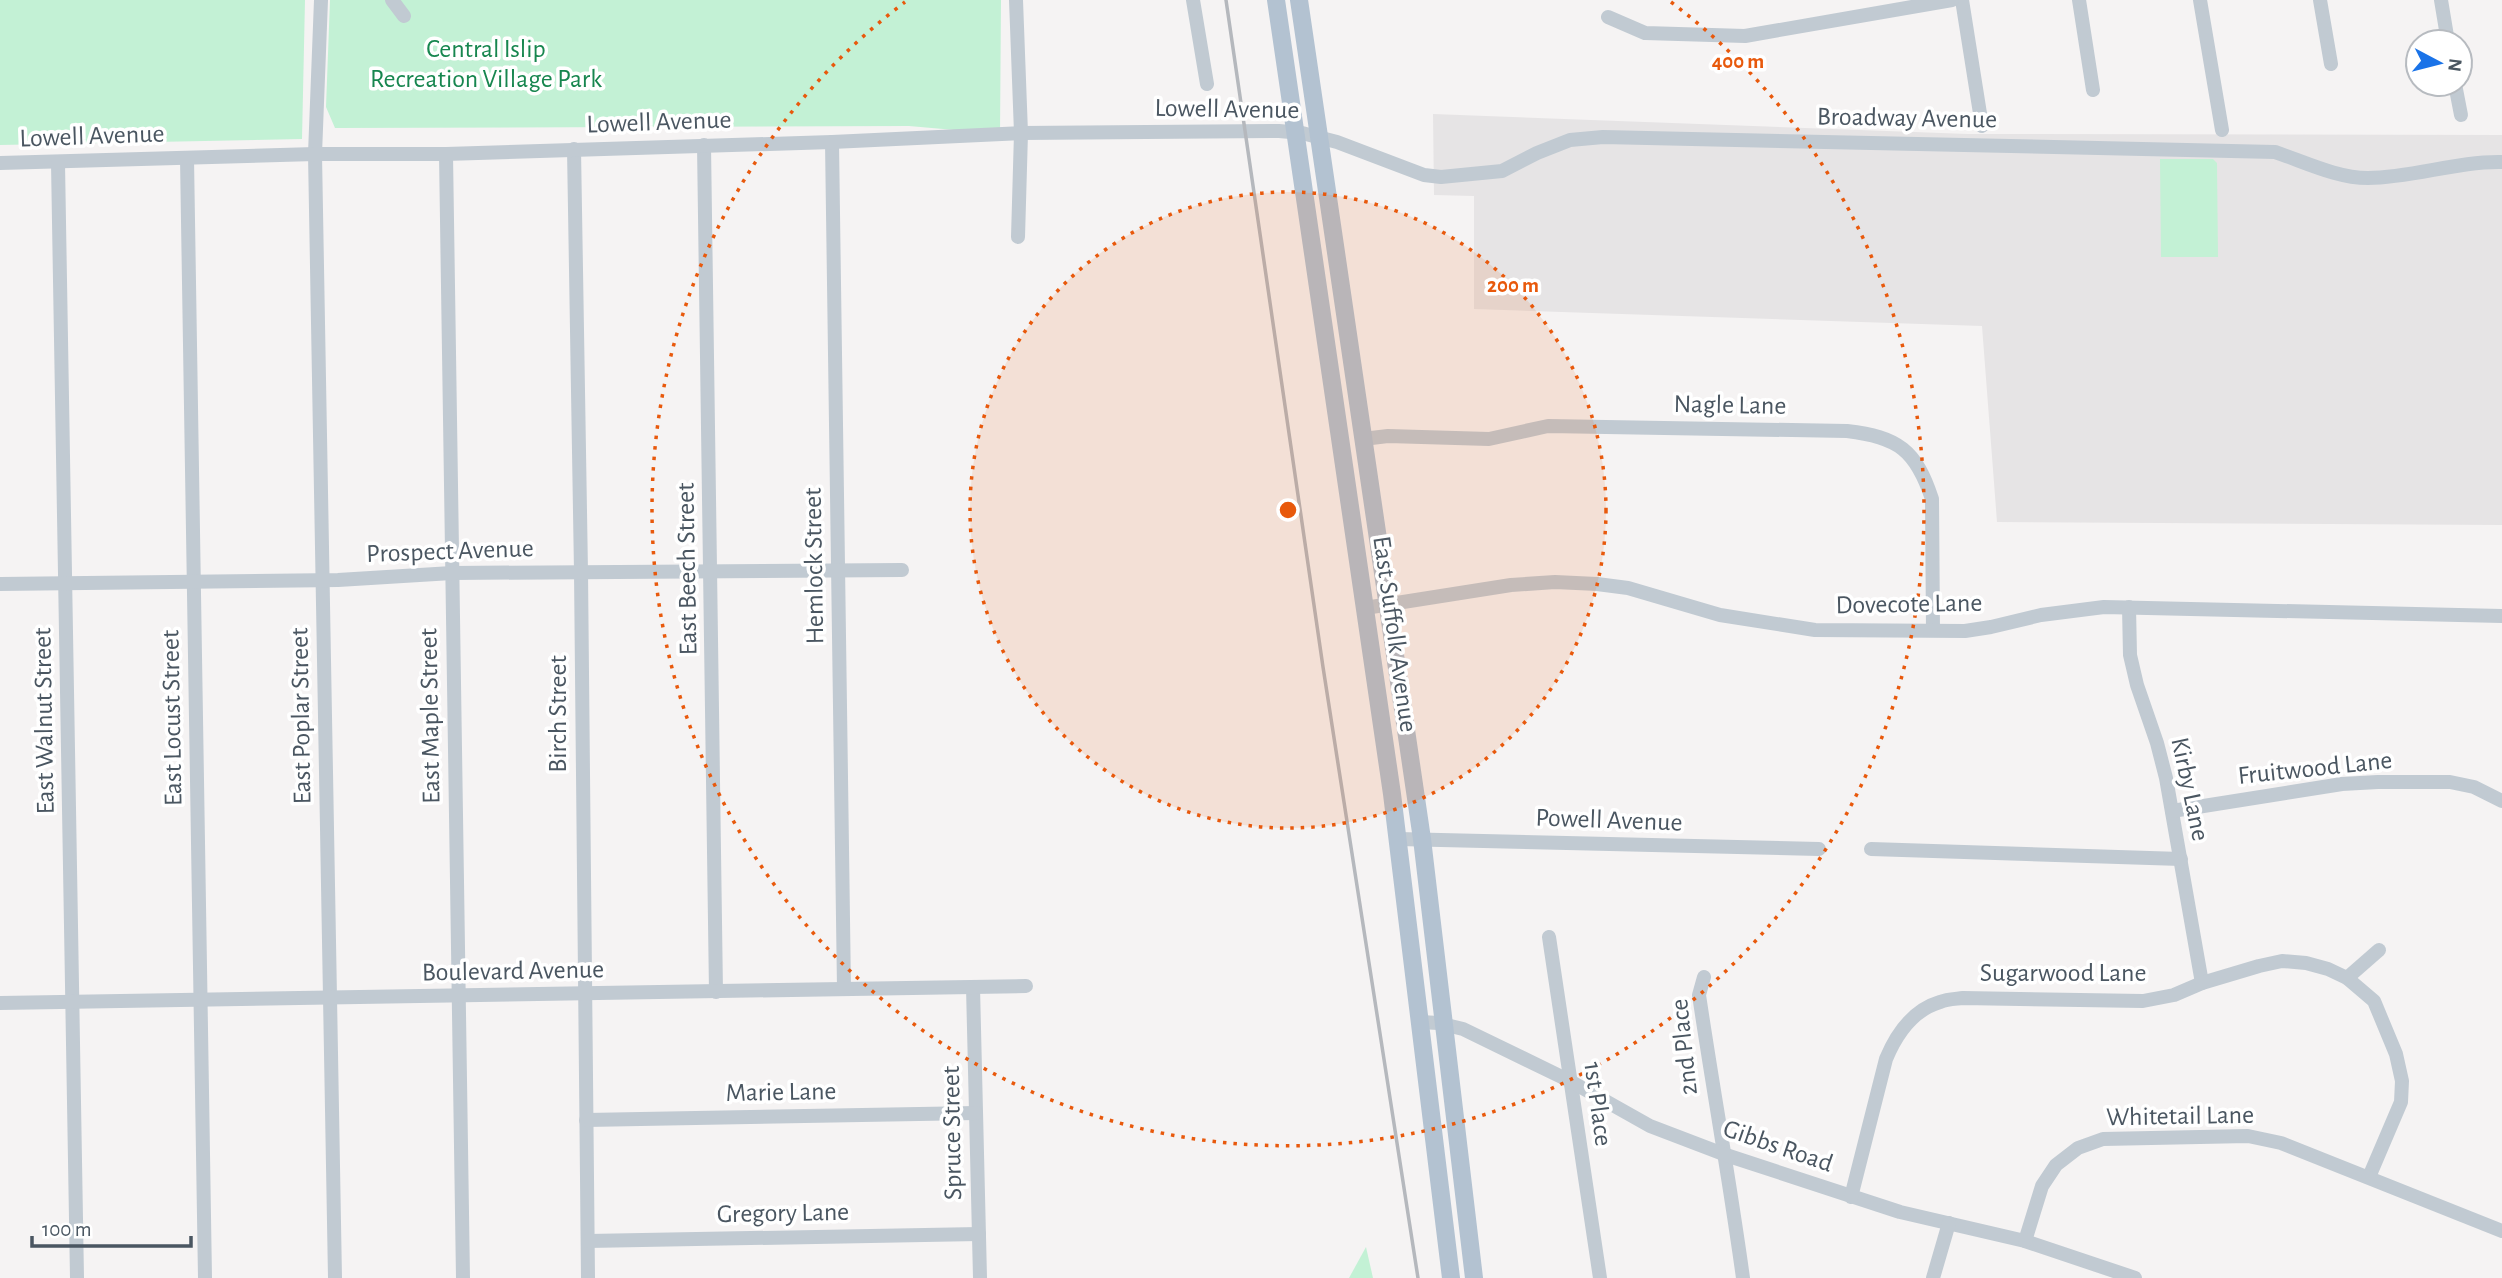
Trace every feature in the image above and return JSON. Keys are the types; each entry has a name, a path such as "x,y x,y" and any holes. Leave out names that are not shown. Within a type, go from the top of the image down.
{"main road":[{"name":"East Suffolk Avenue","path":"1276,0 1398,839 1451,1278"},
{"name":"East Suffolk Avenue","path":"1299,0 1422,839 1474,1278"}],"street":[{"name":"East Poplar Street","path":"321,0 315,154 335,1278"},
{"path":"392,0 404,16"},
{"path":"1016,0 1021,133 1018,237"},
{"path":"1193,0 1208,84"},
{"path":"1608,17 1645,33 1745,36 1952,0"},
{"path":"1962,0 1982,126"},
{"path":"2079,0 2092,90"},
{"path":"2200,0 2222,130"},
{"path":"2320,0 2331,64"},
{"path":"2441,0 2446,28"},
{"path":"2458,98 2461,115"},
{"name":"Lowell Avenue","path":"0,163 315,154 446,154 1021,133 1295,132 1319,137"},
{"name":"Broadway Avenue","path":"1319,137 1353,146 1424,175 1441,177 1502,171 1570,140 1604,137 2275,152 2349,177 2367,178 2477,161 2502,162"},
{"name":"Hemlock Street","path":"832,142 845,989"},
{"name":"East Beech Street","path":"704,145 716,992"},
{"name":"Birch Street","path":"574,149 588,1278"},
{"name":"East Maple Street","path":"446,154 463,1278"},
{"name":"East Locust Street","path":"187,158 205,1278"},
{"name":"East Walnut Street","path":"58,163 77,1278"},
{"name":"Nagle Lane","path":"1363,439 1388,436 1489,439 1548,426 1847,431 1870,434 1895,442 1915,461 1932,499 1933,630"},
{"name":"Prospect Avenue","path":"0,584 323,580 452,573 901,570"},
{"name":"Dovecote Lane","path":"1365,608 1511,585 1555,582 1597,583 1660,596 1720,615 1815,630 1965,631 2075,609 2129,607 2502,616"},
{"name":"Kirby Lane","path":"2129,607 2130,656 2157,743 2172,811 2202,983"},
{"name":"Fruitwood Lane","path":"2172,811 2331,786 2378,782 2450,782 2474,787 2502,800"},
{"name":"Powell Avenue","path":"1398,839 1819,849"},
{"path":"1871,849 2181,859"},
{"name":"1st Place","path":"1549,937 1600,1278"},
{"path":"2347,978 2379,950"},
{"name":"Sugarwood Lane","path":"1851,1197 1886,1059 1895,1038 1917,1014 1939,1002 1963,998 2143,1001 2174,995 2202,983 2282,961 2306,962 2347,978 2374,1001 2396,1054 2402,1081 2401,1102 2369,1177"},
{"name":"2nd Place","path":"1704,977 1699,995 1743,1278"},
{"name":"Boulevard Avenue","path":"0,1003 1026,986"},
{"name":"Spruce Street","path":"974,987 980,1278"},
{"name":"Gibbs Road","path":"1421,1022 1444,1024 1474,1034 1570,1081 1650,1126 1726,1155 1900,1212 2025,1241 2135,1278"},
{"name":"Marie Lane","path":"586,1119 976,1113"},
{"name":"Whitetail Lane","path":"2025,1241 2042,1186 2056,1165 2078,1148 2103,1139 2234,1136 2263,1138 2502,1231"},
{"path":"1933,1278 1949,1223"},
{"name":"Gregory Lane","path":"588,1241 979,1234"}],"shaded area":[{"path":"1433,114 1968,134 2502,135 2502,525 1997,522 1982,326 1474,309 1474,196 1434,195"}],"green space":[{"path":"0,0 305,0 302,139 0,145"},
{"name":"Central Islip Recreation Village Park","path":"330,0 1001,0 1000,134 909,126 335,128 326,107"},
{"path":"2160,159 2213,159 2217,163 2218,257 2161,257"},
{"path":"1366,1247 1373,1278 1349,1278"}],"railway":[{"path":"1226,0 1323,667 1418,1278"}]}
